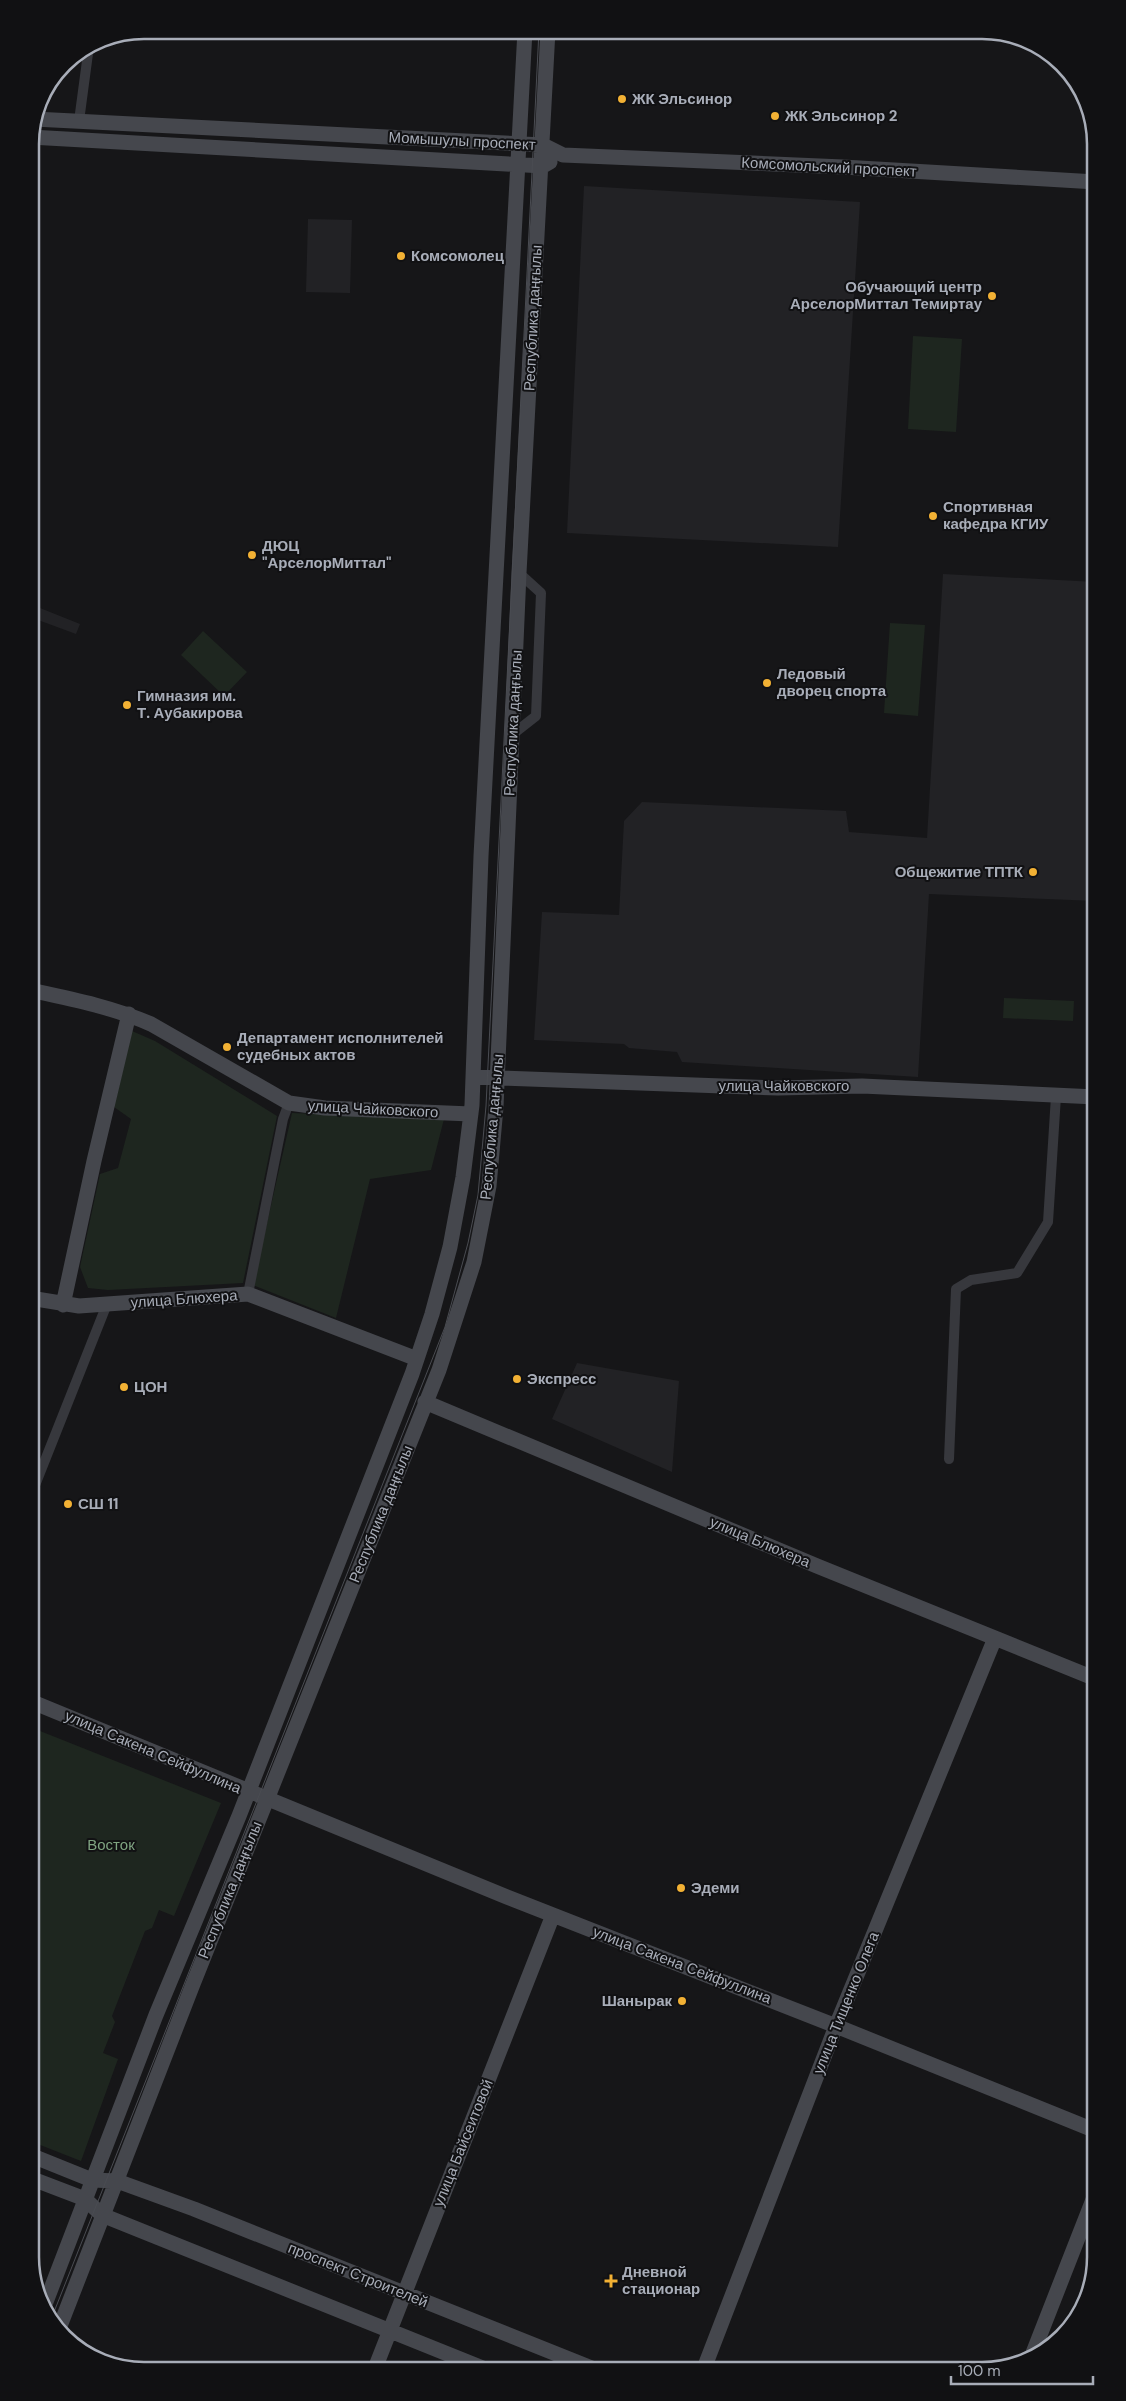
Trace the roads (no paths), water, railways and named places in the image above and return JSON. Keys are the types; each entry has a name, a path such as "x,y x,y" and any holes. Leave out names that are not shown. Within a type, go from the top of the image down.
{"street":[{"name":"Республика даңғылы","path":"47,2298 156,2015 248,1792 417,1359 450,1248 463,1177 471,1114 481,856 525,39"},
{"name":"Республика даңғылы","path":"61,2323 102,2215 446,1352 474,1262 489,1186 497,1079 519,573 543,166 548,39"},
{"path":"78,139 88,55"},
{"name":"Момышулы проспект","path":"42,119 543,145 563,155"},
{"name":"Момышулы проспект","path":"39,137 543,166 563,155"},
{"name":"Комсомольский проспект","path":"563,155 843,167 1087,181"},
{"path":"513,734 536,716 541,603 541,594 519,573"},
{"name":"улица Чайковского","path":"39,992 105,1006 152,1024 289,1103 325,1108 471,1114"},
{"path":"63,1305 94,1161 129,1014"},
{"name":"улица Чайковского","path":"473,1077 769,1088 862,1086 1087,1098"},
{"path":"949,1459 956,1289 971,1280 1017,1273 1048,1222 1056,1096"},
{"path":"248,1294 283,1118 289,1103"},
{"name":"улица Блюхера","path":"39,1300 63,1305 107,1304 248,1294 417,1359"},
{"path":"39,1475 107,1304"},
{"name":"улица Блюхера","path":"425,1402 817,1566 1087,1674"},
{"name":"улица Тищенко Олега","path":"706,2362 836,2026 995,1638"},
{"name":"улица Сакена Сейфуллина","path":"39,1705 267,1800 1087,2127"},
{"name":"улица Байсеитовой","path":"377,2362 553,1915"},
{"path":"39,2159 92,2180 117,2180"},
{"name":"проспект Строителей","path":"117,2180 577,2362"},
{"path":"39,2181 85,2199 102,2215 467,2362"},
{"path":"1035,2348 1087,2215"}],"tram line":[{"path":"54,2312 445,1327 468,1243 478,1195 486,1106 539,39"}],"place":[{"name":"ЖК Эльсинор","path":"622,99"},
{"name":"ЖК Эльсинор 2","path":"775,116"},
{"name":"Комсомолец","path":"401,256"},
{"name":"Обучающий центр АрселорМиттал Темиртау","path":"992,296"},
{"name":"Спортивная кафедра КГИУ","path":"933,516"},
{"name":"ДЮЦ \"АрселорМиттал\"","path":"252,555"},
{"name":"Ледовый дворец спорта","path":"767,683"},
{"name":"Гимназия им. Т. Аубакирова","path":"127,705"},
{"name":"Общежитие ТПТК","path":"1033,872"},
{"name":"Департамент исполнителей судебных актов","path":"227,1047"},
{"name":"Экспресс","path":"517,1379"},
{"name":"ЦОН","path":"124,1387"},
{"name":"СШ 11","path":"68,1504"},
{"name":"Эдеми","path":"681,1888"},
{"name":"Шанырак","path":"682,2001"},
{"name":"Дневной стационар","path":"611,2281"}],"park label":[{"name":"Восток","path":"111,1845"}]}
